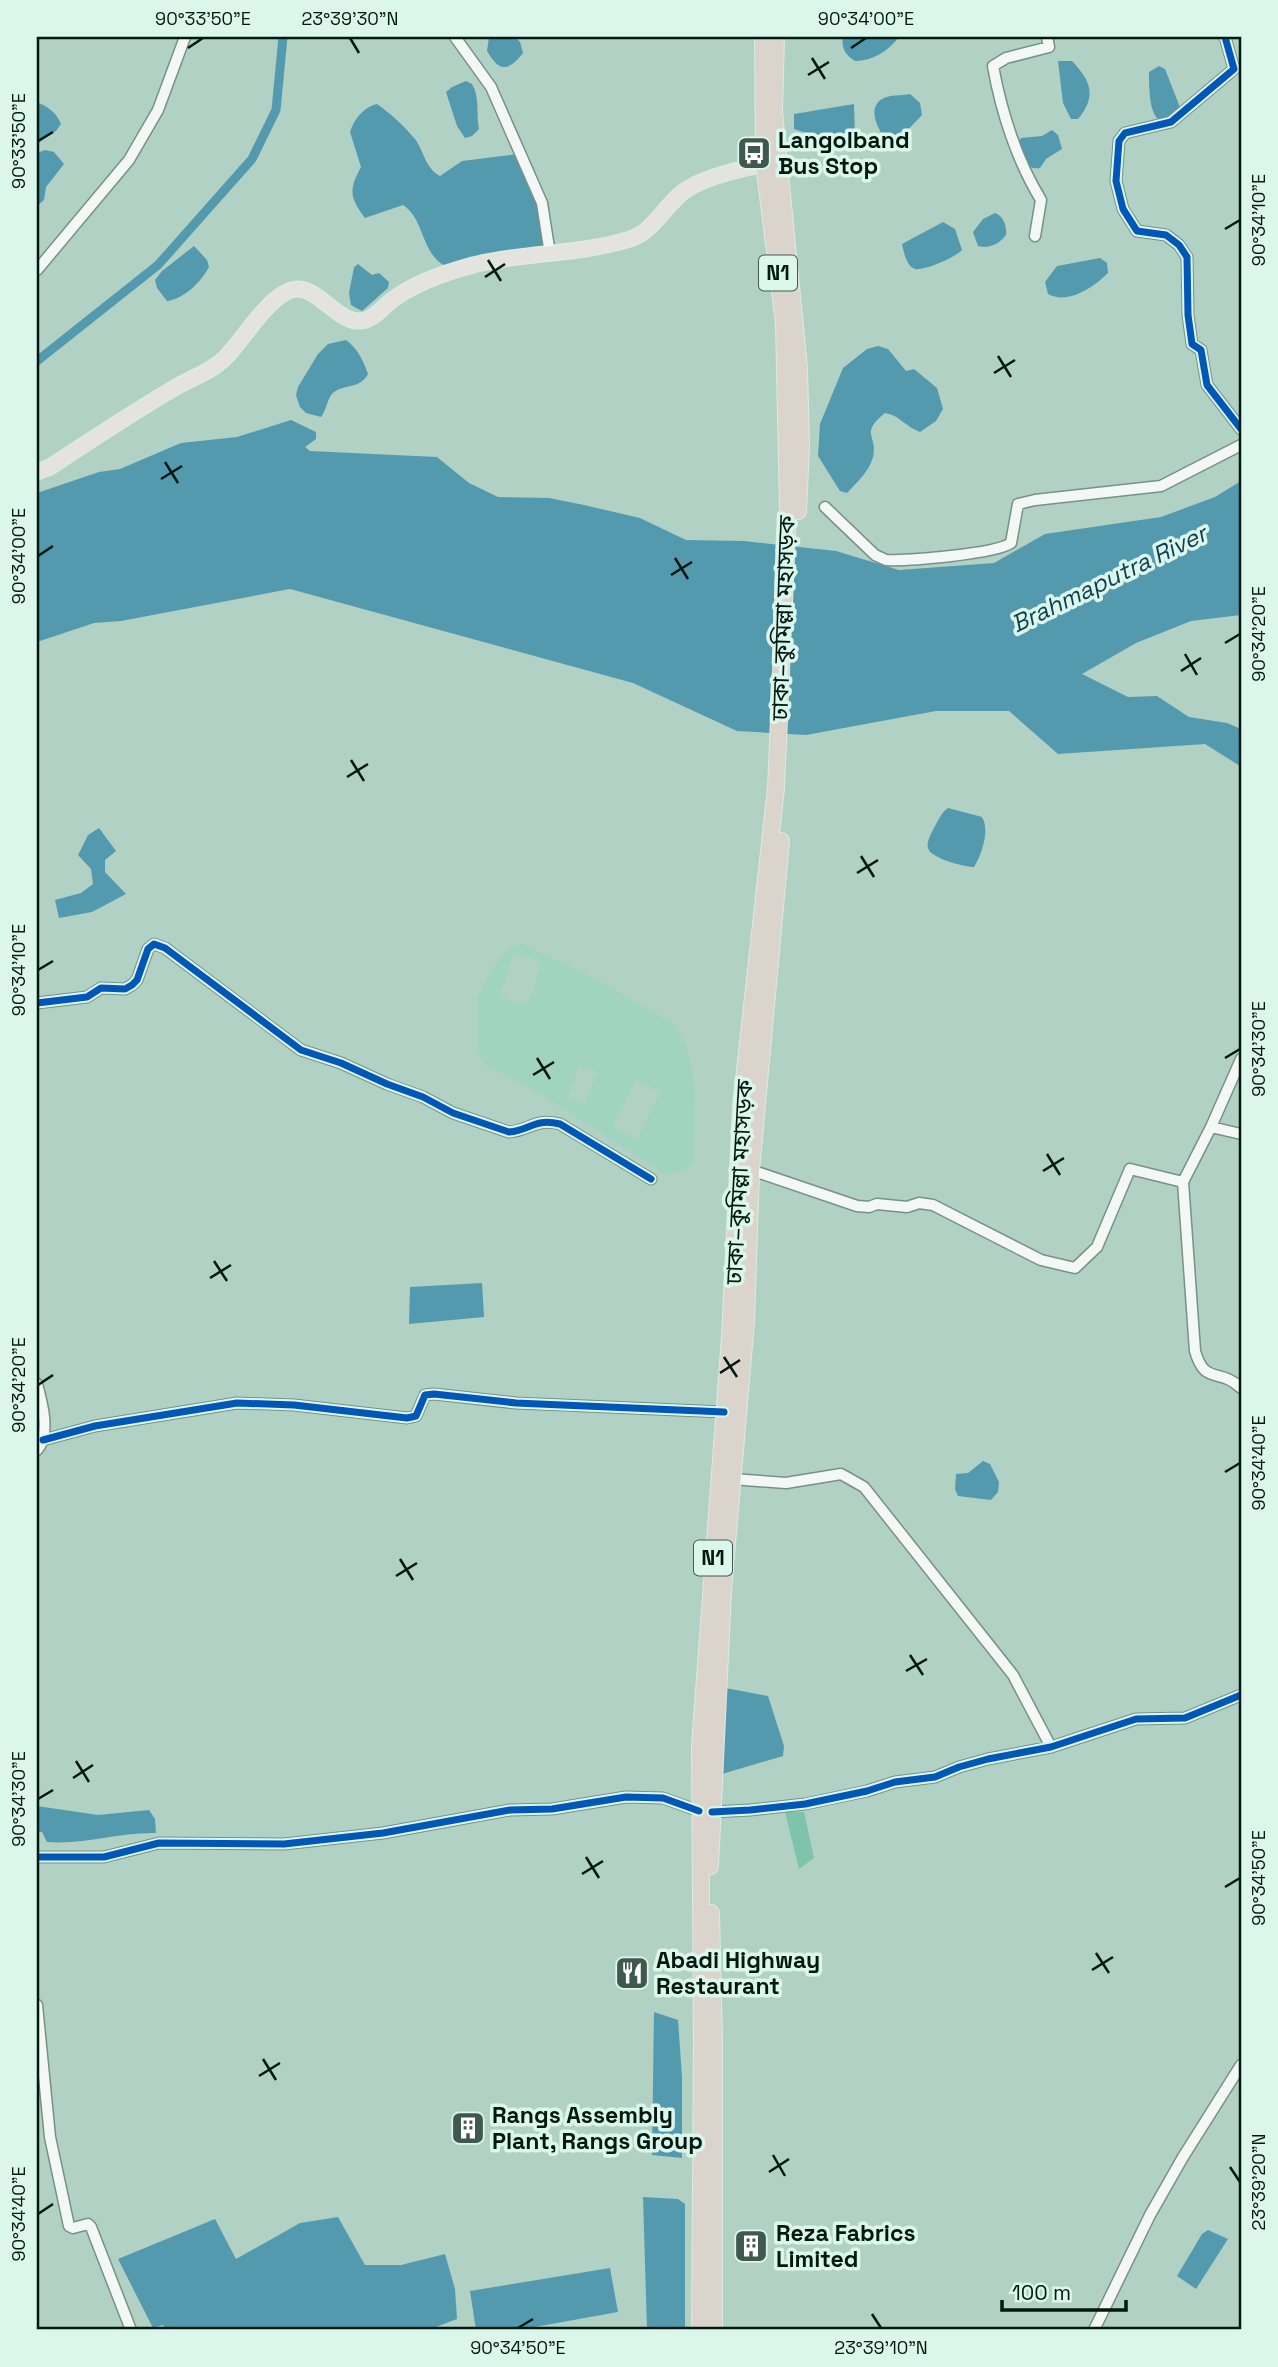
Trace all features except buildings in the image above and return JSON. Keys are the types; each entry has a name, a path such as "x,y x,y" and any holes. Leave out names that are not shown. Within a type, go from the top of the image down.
{"highway":[{"name":"ঢাকা–কুমিল্লা মহাসড়ক","path":"700,2330 705,1811 746,1321 751,1170 790,645 793,509 784,323 764,164 776,38"},
{"name":"ঢাকা–কুমিল্লা মহাসড়ক","path":"776,38 774,112 799,368 801,447 793,509"},
{"name":"ঢাকা–কুমিল্লা মহাসড়ক","path":"714,2330 705,1811 700,1746 724,1412 741,1107 781,789"}],"main road":[{"path":"37,472 50,467 173,388 214,368 232,352 272,303 293,289 303,289 349,318 363,321 374,317 397,296 431,279 475,265 631,239 650,228 688,188 738,170 764,164"}],"street":[{"path":"37,270 129,160 158,110 185,37"},
{"path":"455,37 491,87 542,203 550,254"},
{"path":"1035,236 1041,200 1032,186 1009,129 993,66 1006,58 1049,47 1047,37"},
{"path":"1241,43 1226,41 1234,69 1198,97 1182,114 1171,122 1125,132 1119,141 1116,181 1123,209 1137,231 1166,235 1179,245 1187,257 1188,315 1192,344 1201,350 1207,385 1241,429"},
{"path":"825,507 875,555 886,560 981,551 1011,543 1018,504 1161,486 1241,444"},
{"path":"37,1003 87,998 101,988 125,989 137,980 148,950 155,944 165,948 301,1050 341,1063 453,1112 509,1132 535,1122 560,1124 651,1179"},
{"path":"1241,1059 1183,1182 1195,1350 1200,1366 1207,1374 1232,1379 1241,1388"},
{"path":"1211,1127 1241,1134"},
{"path":"751,1170 857,1206 869,1207 877,1204 907,1207 919,1203 933,1205 1041,1260 1075,1268 1097,1247 1130,1169 1183,1182"},
{"path":"37,1384 45,1414 40,1445 95,1426 237,1403 294,1405 407,1418 416,1416 425,1395 434,1394 516,1403 724,1412"},
{"path":"732,1479 786,1483 841,1474 864,1487 1013,1675 1051,1747"},
{"path":"37,1857 104,1857 159,1843 284,1844 383,1833 510,1810 552,1809 626,1797 663,1798 705,1811 750,1810 805,1804 895,1782 935,1777 979,1762 1051,1747 1136,1719 1185,1718 1241,1695"},
{"path":"37,2006 50,2137 69,2227 88,2224 91,2227 131,2330"},
{"path":"1094,2330 1150,2215 1241,2065"}],"shaded area":[{"path":"521,943 598,980 674,1024 685,1042 695,1090 694,1160 685,1170 665,1174 535,1091 485,1065 477,1048 477,999 490,971 505,952","holes":["514,953 542,962 527,1006 500,996","579,1065 597,1071 585,1103 568,1097","636,1080 661,1092 637,1139 613,1127"]},
{"path":"785,1812 804,1812 814,1858 799,1869"}],"water":[{"path":"489,37 515,37 520,42 523,53 513,64 500,66 487,51"},
{"path":"843,37 899,37 880,54 855,61 844,50"},
{"path":"1058,61 1072,61 1087,82 1088,103 1078,119 1071,119 1063,103"},
{"path":"1159,66 1165,69 1181,110 1170,119 1162,121 1153,111 1150,91 1149,72"},
{"path":"466,81 472,84 476,94 479,129 472,136 465,138 457,126 446,92"},
{"path":"910,94 920,103 922,115 905,133 887,141 874,114 877,103 888,96"},
{"path":"37,102 51,110 61,124 56,131 37,144"},
{"path":"377,104 411,134 431,169 440,176 462,161 517,154 537,202 545,246 543,249 446,266 432,254 415,219 403,205 365,218 352,193 361,167 350,132 360,114"},
{"path":"854,104 855,140 816,144 806,133 794,129 794,114"},
{"path":"1052,130 1058,135 1062,149 1046,159 1040,168 1031,167 1025,161 1018,144 1021,138 1042,136"},
{"path":"45,150 54,152 64,164 46,187 44,200 37,206 37,153"},
{"path":"995,213 1004,222 1006,235 994,245 978,246 973,232 983,219"},
{"path":"943,222 955,229 962,250 932,266 915,269 909,265 902,244"},
{"path":"194,246 207,260 209,267 191,289 180,297 167,301 157,288 155,280 162,271"},
{"path":"1100,258 1107,263 1108,273 1096,284 1072,296 1056,297 1048,294 1045,282 1057,266"},
{"path":"358,264 372,275 379,273 389,282 388,288 362,311 351,305 349,293 354,267"},
{"path":"346,340 360,355 368,374 361,382 334,392 321,417 306,413 300,407 296,395 298,387 318,354 328,344"},
{"path":"878,346 888,349 906,371 914,369 937,388 943,409 936,421 920,432 885,413 877,420 871,430 874,450 869,467 847,493 840,491 818,456 820,424 843,368 867,349"},
{"name":"Brahmaputra River","path":"291,420 316,432 316,439 305,447 310,451 437,457 469,483 498,497 549,498 584,505 640,518 686,540 744,541 836,551 899,570 994,563 1045,534 1161,517 1215,497 1241,481 1241,615 1191,621 1136,643 1082,674 1128,697 1157,696 1189,717 1227,723 1241,729 1241,772 1240,766 1205,744 1058,754 1009,711 936,711 806,735 737,731 633,683 290,589 121,621 94,623 37,642 37,493 99,472 120,469 181,443 237,437"},
{"path":"948,808 982,817 985,828 984,842 974,867 941,858 928,848 932,831"},
{"path":"99,828 116,851 105,860 105,872 126,894 92,912 59,918 55,900 81,893 93,884 91,869 78,855 88,835"},
{"path":"482,1283 484,1317 409,1324 410,1287"},
{"path":"983,1461 990,1464 999,1482 998,1492 991,1500 958,1496 955,1489 956,1474 968,1473"},
{"path":"720,1687 768,1696 784,1746 783,1756 722,1774"},
{"path":"37,1806 98,1815 149,1810 155,1819 156,1833 75,1842 47,1842 42,1832 37,1832"},
{"path":"654,2012 678,2020 682,2077 682,2158 652,2155"},
{"path":"643,2197 678,2199 685,2204 685,2330 647,2329"},
{"path":"338,2217 365,2265 401,2265 445,2254 455,2289 457,2319 428,2330 165,2330 163,2325 153,2328 118,2259 215,2219 236,2259 300,2223"},
{"path":"1208,2230 1228,2239 1196,2289 1177,2276 1202,2234"},
{"path":"610,2268 618,2312 518,2330 476,2330 470,2291"}],"waterway":[{"path":"37,361 158,265 252,159 276,110 283,37"}],"cycle path":[{"path":"1225,37 1234,69 1171,122 1125,133 1119,141 1116,181 1123,209 1137,231 1166,235 1179,245 1187,257 1188,315 1192,344 1201,350 1207,385 1241,429"},
{"path":"37,1003 87,997 101,988 125,989 137,980 148,949 154,944 165,948 301,1050 341,1063 423,1097 453,1113 509,1132 544,1122 560,1124 651,1179"},
{"path":"43,1440 95,1426 237,1403 294,1405 407,1418 416,1416 425,1395 434,1394 516,1403 724,1412"},
{"path":"712,1812 805,1804 895,1782 935,1777 988,1759 1051,1747 1136,1719 1185,1718 1241,1695"},
{"path":"37,1857 104,1857 159,1843 284,1844 383,1833 510,1810 552,1809 626,1797 663,1798 699,1811"}],"place":[{"name":"Langolband Bus Stop","path":"754,153"},
{"name":"Abadi Highway Restaurant","path":"632,1973"},
{"name":"Rangs Assembly Plant, Rangs Group","path":"468,2128"},
{"name":"Reza Fabrics Limited","path":"751,2246"}]}
